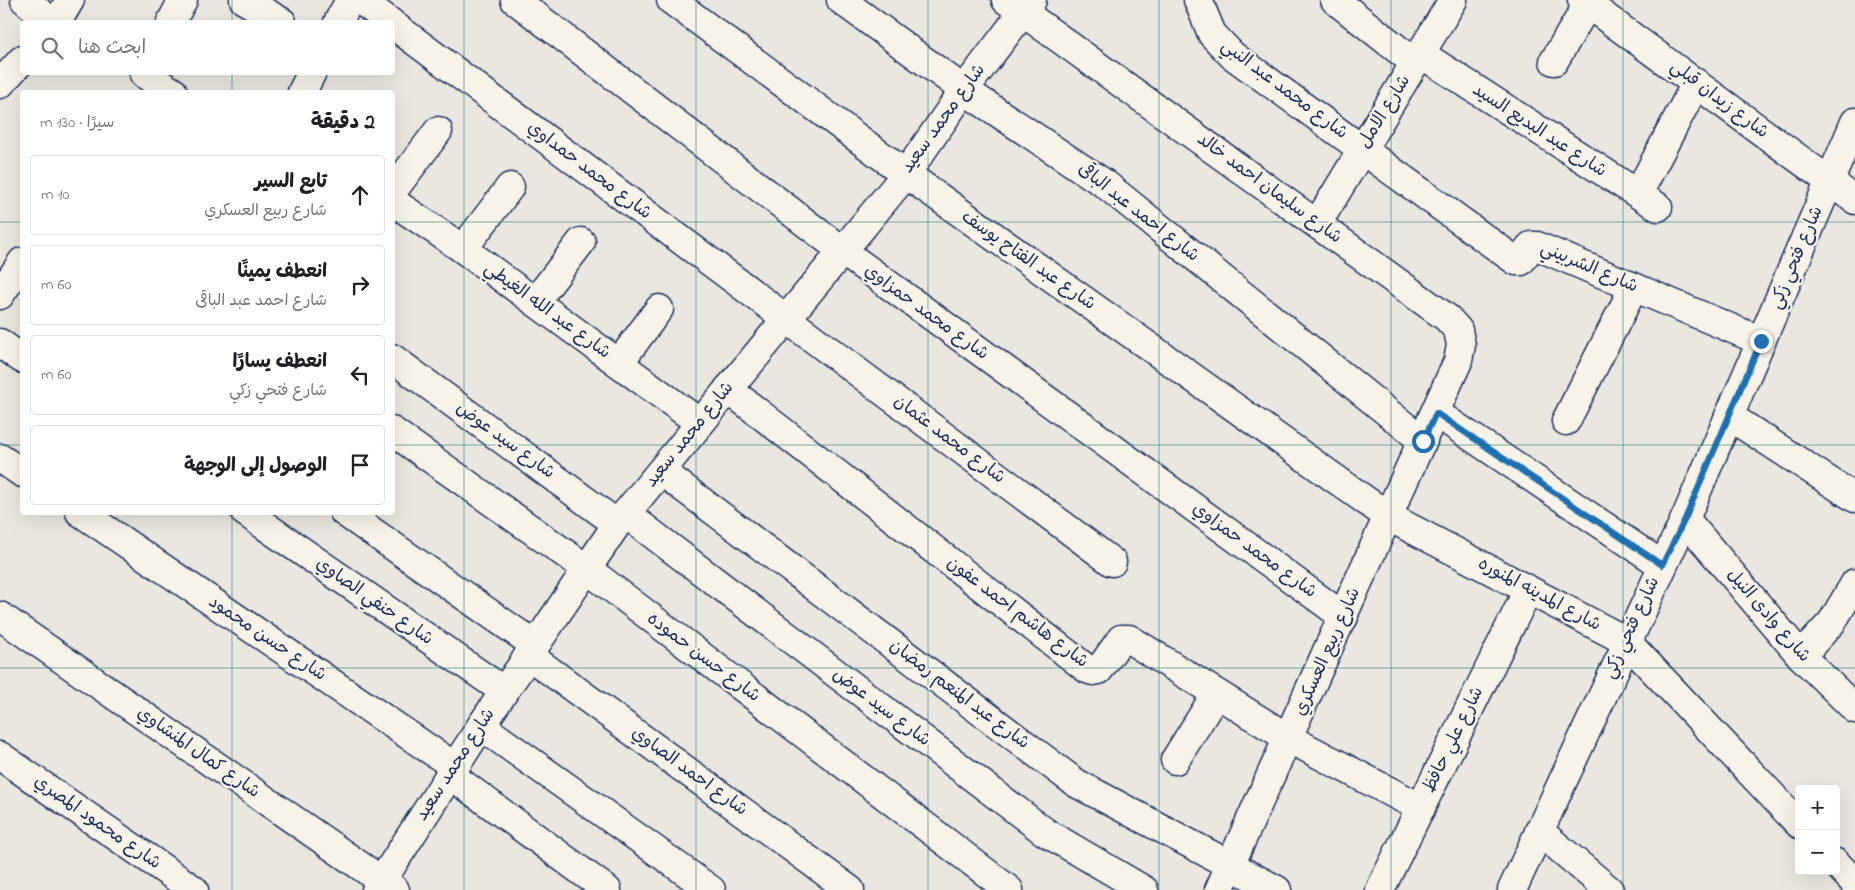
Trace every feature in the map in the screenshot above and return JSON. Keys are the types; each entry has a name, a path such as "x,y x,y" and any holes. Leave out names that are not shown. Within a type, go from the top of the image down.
{"street":[{"path":"26,0 49,20"},
{"path":"58,20 70,0"},
{"path":"172,20 183,0"},
{"path":"244,0 284,15"},
{"path":"339,20 350,0"},
{"name":"شارع محمد حمداوي","path":"360,0 387,20"},
{"name":"شارع محمد حمزاوي","path":"515,0 840,250 1344,617"},
{"name":"شارع عبد الفتاح يوسف","path":"671,0 906,174 1388,517"},
{"name":"شارع احمد عبد الباقى","path":"841,0 964,90 1104,184 1423,441"},
{"name":"شارع محمد عبد النبي","path":"1198,0 1212,34 1221,46 1362,149"},
{"name":"شارع عبد البديع السيد","path":"1336,0 1418,59 1648,201 1696,83"},
{"name":"شارع الامل","path":"1317,224 1454,0"},
{"path":"1554,61 1585,2"},
{"name":"شارع زيدان قبلي","path":"1585,2 1855,200"},
{"name":"شارع محمد سعيد","path":"385,887 452,770 531,650 622,519 840,250 906,174 1020,4"},
{"name":"شارع سليمان احمد خالد","path":"1020,4 1317,224 1448,318 1458,330 1462,345 1458,361 1436,413"},
{"name":"شارع محمد حمداوي","path":"395,26 786,318"},
{"path":"0,84 20,62"},
{"path":"303,90 310,75"},
{"path":"140,80 168,90"},
{"name":"شارع فتحي زكي","path":"1512,890 1626,641 1685,519 1855,122"},
{"path":"395,188 438,131"},
{"name":"شارع الشربيني","path":"1362,149 1516,261 1521,261 1534,245 1761,341"},
{"path":"463,249 510,187"},
{"name":"شارع عبد الله الغيطي","path":"395,203 463,249 700,423"},
{"path":"534,302 580,242"},
{"path":"1566,422 1634,287"},
{"path":"618,364 659,308"},
{"name":"شارع محمد عثمان","path":"786,318 1112,562"},
{"path":"0,343 20,358"},
{"name":"شارع سيد عوض","path":"395,360 622,519 1045,832 1144,890"},
{"name":"شارع هاشم احمد عفون","path":"728,389 1087,669 1099,670 1118,642 1125,638 1288,738 1421,808"},
{"path":"1436,413 1662,565"},
{"name":"شارع ربيع العسكري","path":"1219,890 1436,413"},
{"path":"1729,416 1855,498"},
{"name":"شارع حسن حموده","path":"395,433 587,569 1009,890"},
{"path":"0,458 20,472"},
{"name":"شارع عبد المنعم رمضان","path":"661,471 1076,783 1277,890"},
{"name":"شارع حسن محمود","path":"84,515 452,770 607,890"},
{"name":"شارع حنفي الصاوي","path":"249,515 504,691"},
{"name":"شارع احمد الصاوي","path":"348,515 850,890"},
{"name":"شارع المدينه المنوره","path":"1388,517 1626,641 1795,820"},
{"name":"شارع وادى النيل","path":"1685,519 1801,656 1855,709"},
{"path":"1801,656 1832,622 1855,583"},
{"name":"شارع علي حافظ","path":"1380,890 1528,590"},
{"name":"شارع كمال المنشاوي","path":"0,616 385,887"},
{"path":"1175,760 1216,694"},
{"path":"481,726 711,890"},
{"name":"شارع محمود المصري","path":"0,756 194,890"},
{"path":"1539,830 1609,890"},
{"path":"1840,867 1855,883"}],"route":[{"path":"1423,441 1436,413 1662,565 1685,519 1761,341"}]}
